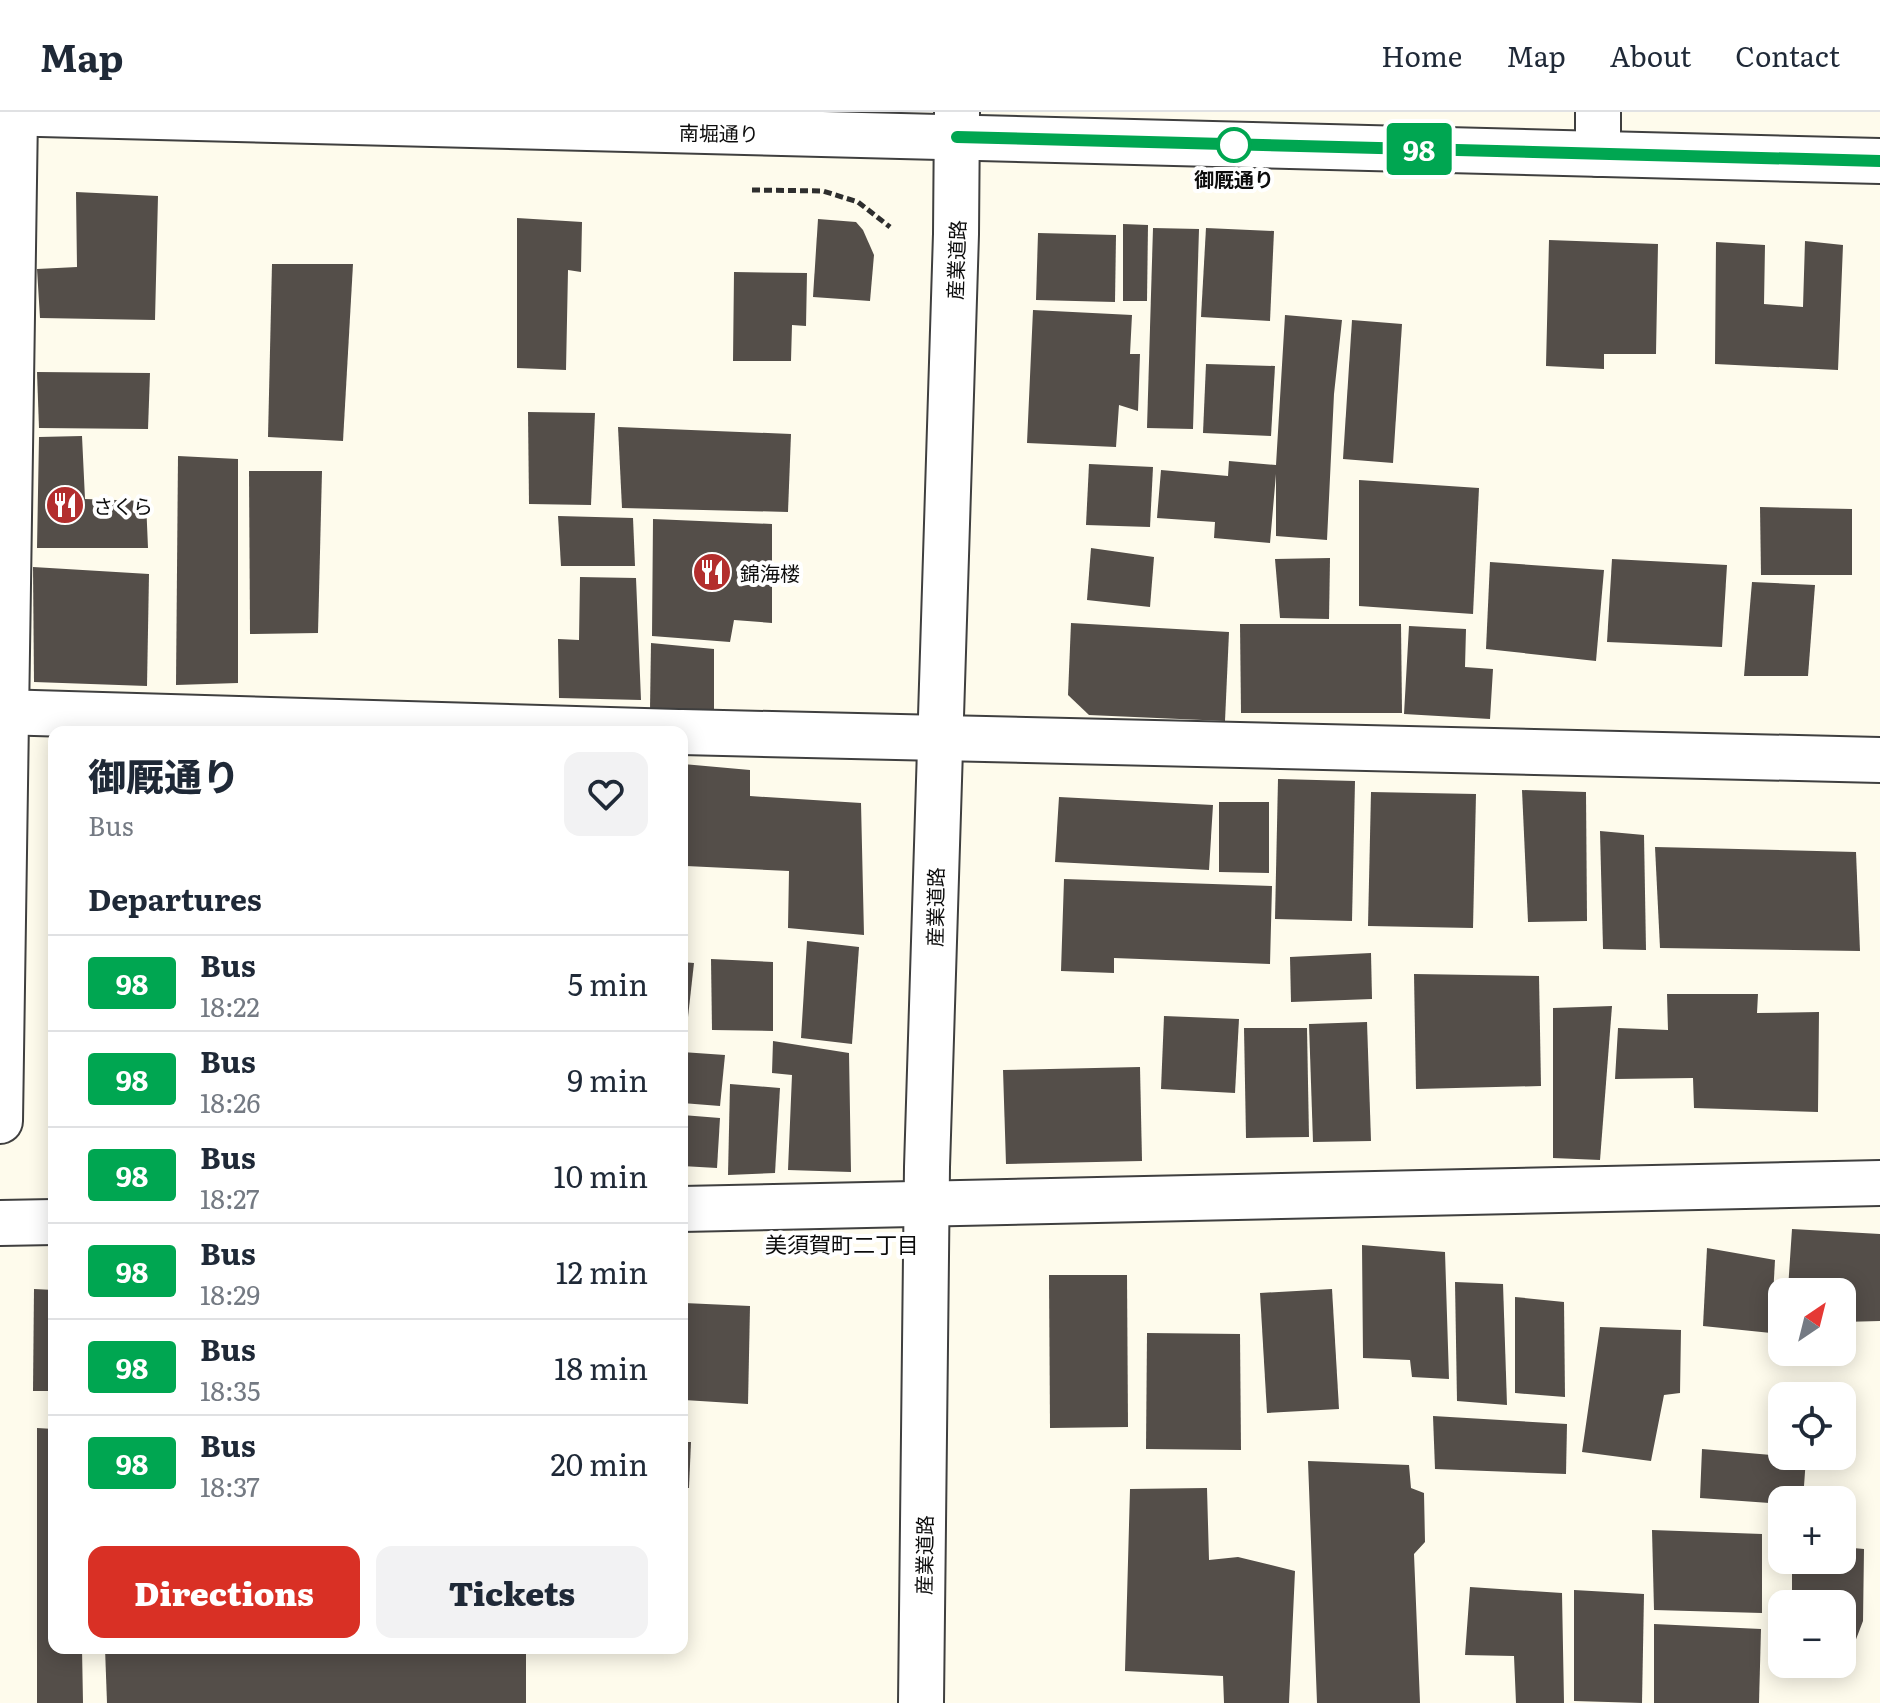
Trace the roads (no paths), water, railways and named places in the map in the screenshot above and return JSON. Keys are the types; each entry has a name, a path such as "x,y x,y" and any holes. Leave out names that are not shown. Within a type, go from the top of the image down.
{"street":[{"name":"南堀通り","path":"7,114 1598,133 1880,161"},
{"path":"0,1121 7,114"},
{"name":"産業道路","path":"921,1703 938,737 957,125"},
{"path":"2,712 477,726"},
{"path":"688,732 1880,760"},
{"path":"688,1209 1880,1183"},
{"path":"0,1223 48,1222"}],"place":[{"name":"御厩通り","path":"1234,145"},
{"name":"さくら","path":"65,505"},
{"name":"錦海楼","path":"712,572"}],"district":[{"name":"美須賀町二丁目","path":"842,1243"}]}
